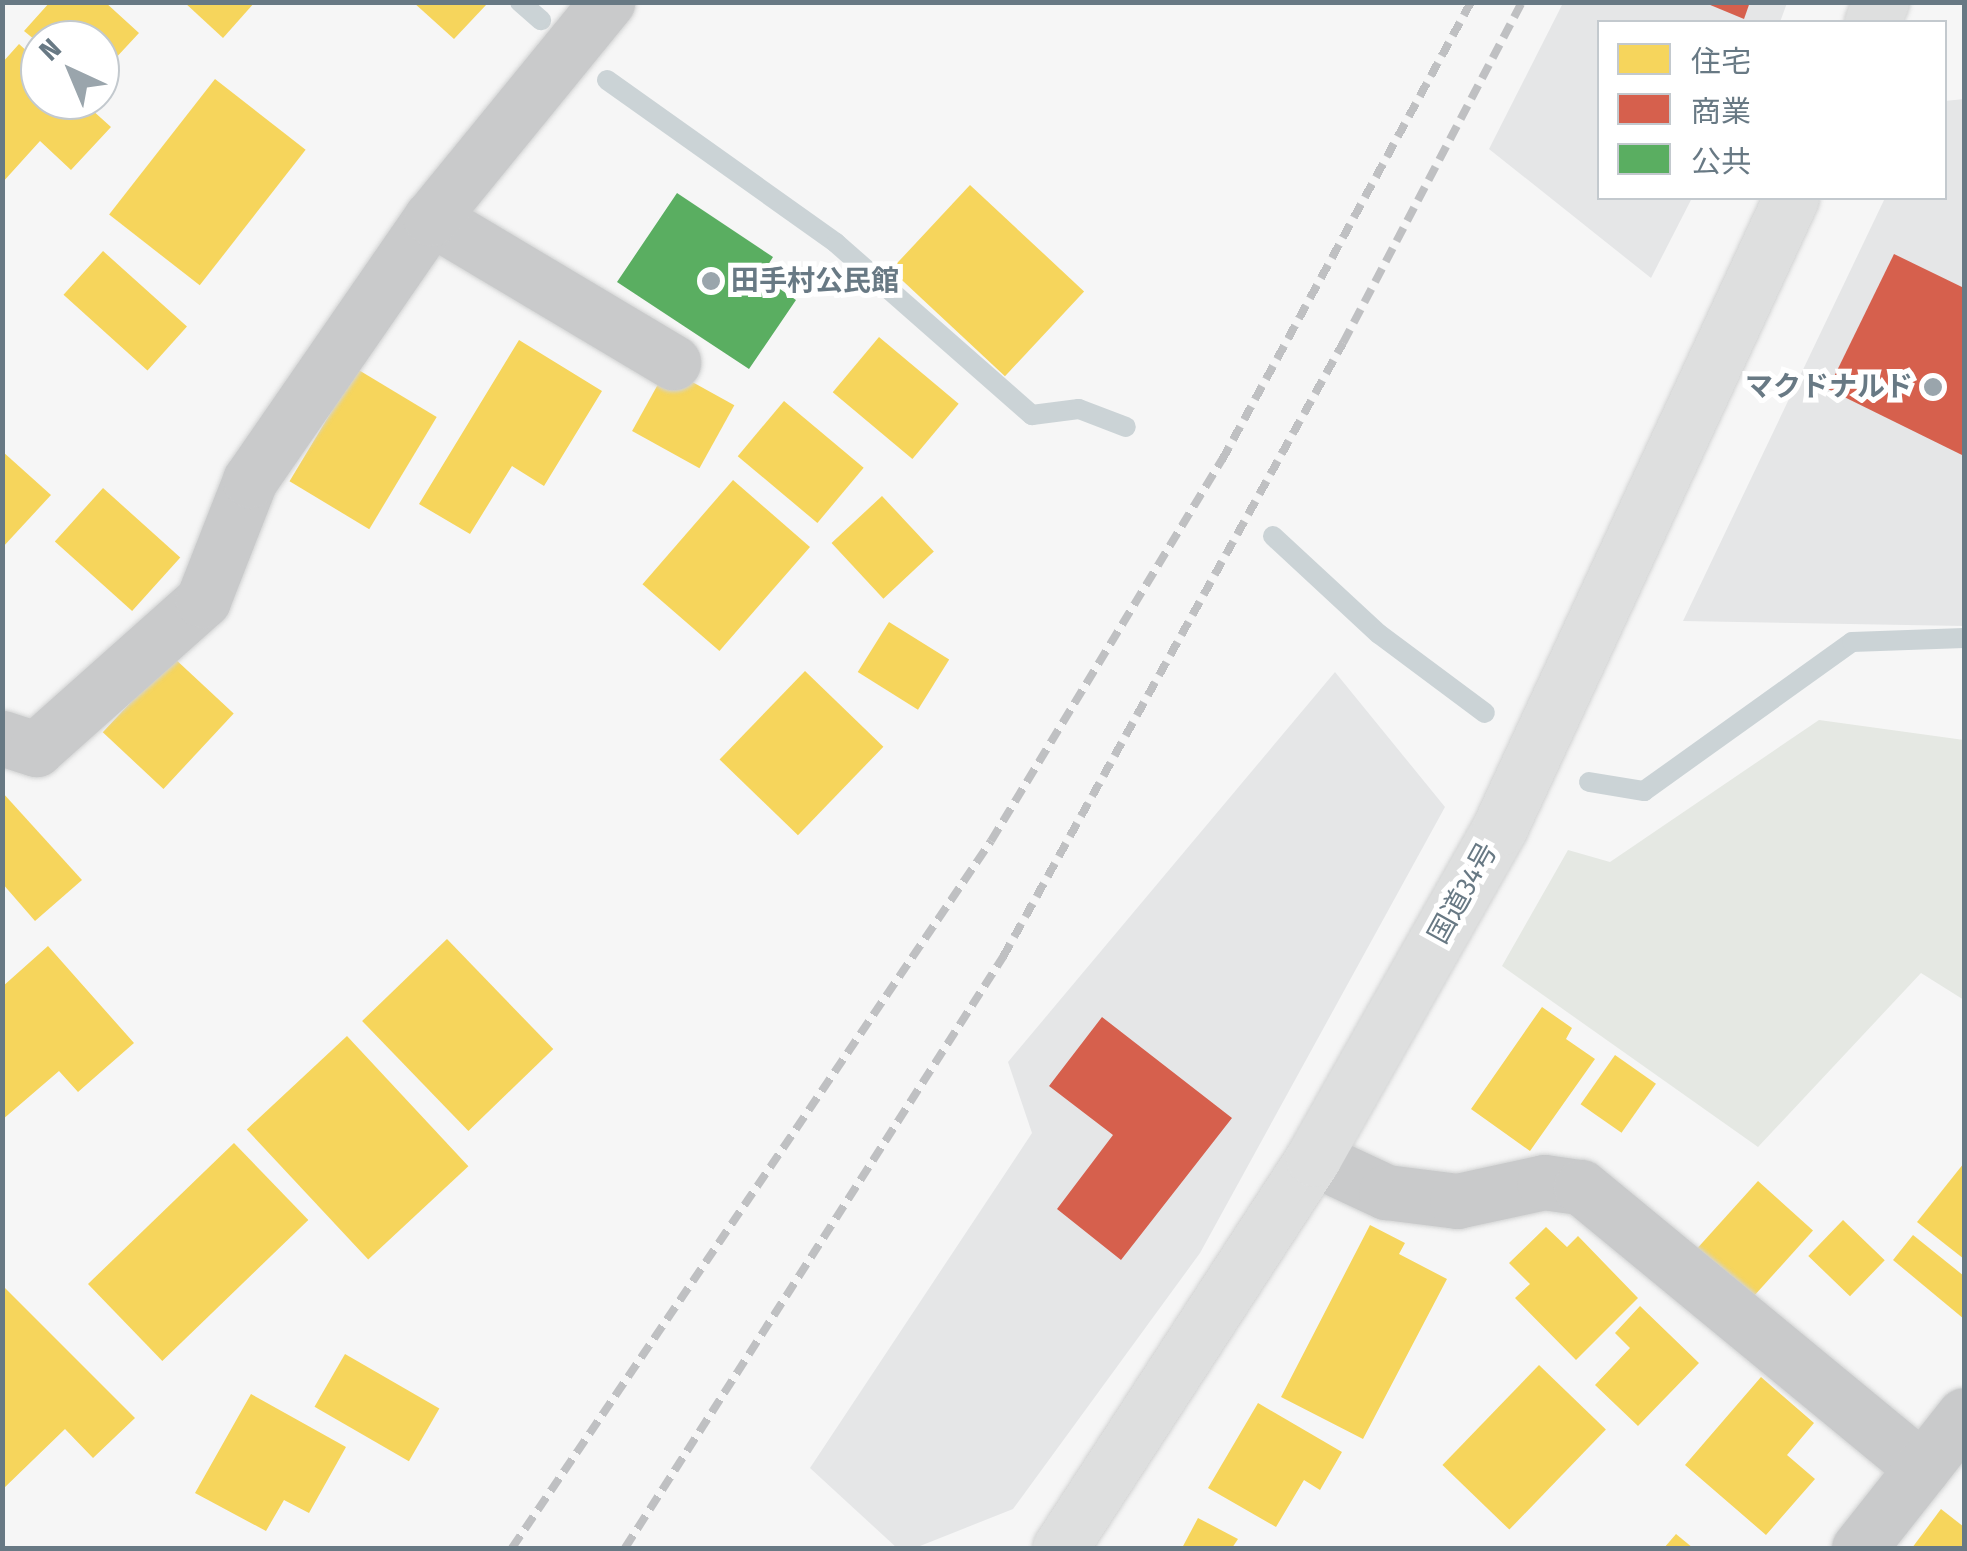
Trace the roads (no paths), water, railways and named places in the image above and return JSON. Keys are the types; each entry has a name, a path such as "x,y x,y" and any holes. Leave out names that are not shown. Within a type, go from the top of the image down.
{"highway":[{"name":"国道34号","path":"1060,1548 1313,1158 1500,827 1790,200"}],"street":[{"path":"2,738 36,749 203,600 250,480 432,218 607,2"},
{"path":"432,218 673,362"},
{"path":"1313,1158 1386,1192 1457,1201 1544,1182 1581,1187 1922,1468"},
{"path":"1859,1548 1964,1415"}],"waterway":[{"path":"520,2 541,20"},
{"path":"607,80 836,243 1032,415 1079,409 1126,427"},
{"path":"1273,536 1379,634 1485,713"},
{"path":"1589,782 1644,791 1852,642 1964,638"}],"railway":[{"path":"512,1548 991,841 1222,460 1471,2"},
{"path":"625,1548 1003,957 1343,343 1522,2"}],"place":[{"name":"田手村公民館","path":"711,281"},
{"name":"マクドナルド","path":"1933,387"}]}
